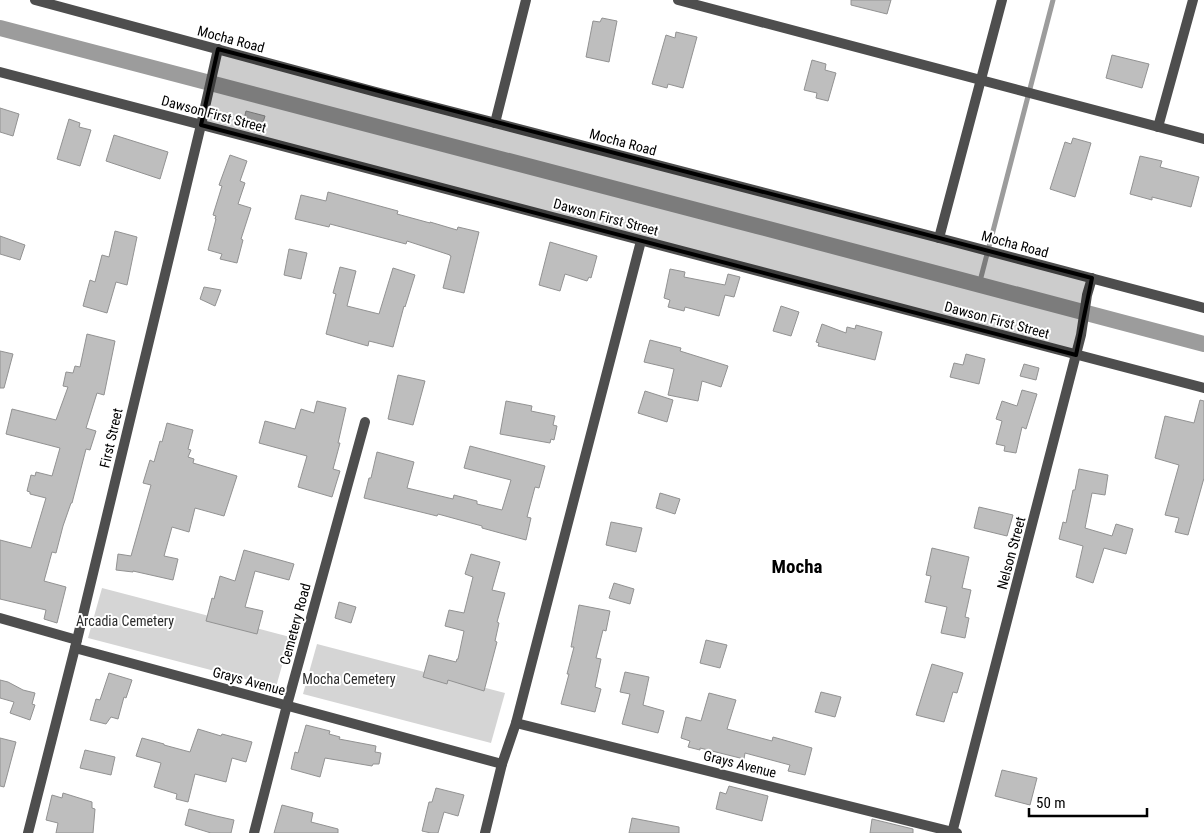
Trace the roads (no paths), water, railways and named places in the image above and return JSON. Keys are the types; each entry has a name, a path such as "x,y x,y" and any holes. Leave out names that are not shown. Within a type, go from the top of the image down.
{"street":[{"name":"Mocha Road","path":"35,0 376,92 1204,308"},
{"path":"495,123 526,0"},
{"path":"678,0 1204,139"},
{"path":"939,238 1002,0"},
{"path":"1158,127 1193,0"},
{"name":"First Street","path":"28,833 76,644 218,49"},
{"name":"Dawson First Street","path":"0,72 1204,388"},
{"path":"485,833 502,764 516,723 641,240"},
{"name":"Nelson Street","path":"954,833 1082,335 1087,295 1092,278"},
{"name":"Cemetery Road","path":"254,833 287,705 365,422"},
{"name":"Grays Avenue","path":"0,618 76,644 287,705 502,764"},
{"name":"Grays Avenue","path":"516,723 954,833"}],"waterway":[{"path":"979,285 1053,0"},
{"path":"0,28 1204,344"}],"district":[{"name":"Mocha","path":"797,566"}],"park label":[{"name":"Arcadia Cemetery","path":"125,621"},
{"name":"Mocha Cemetery","path":"349,679"}]}
